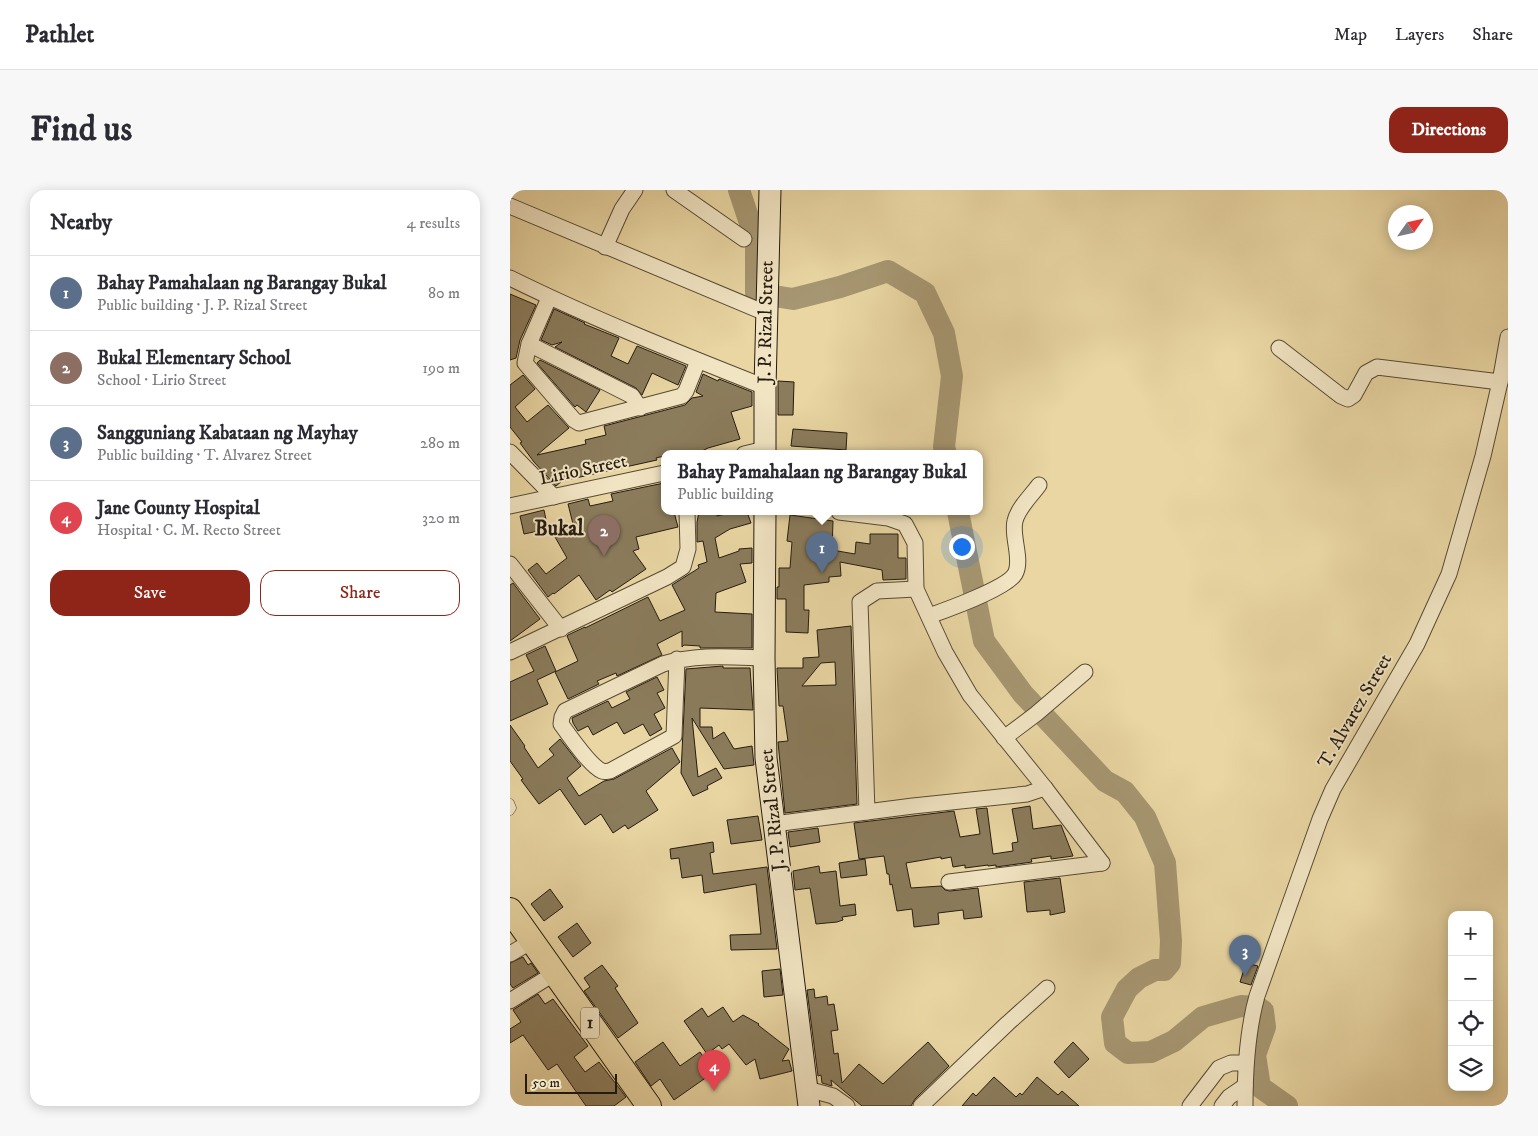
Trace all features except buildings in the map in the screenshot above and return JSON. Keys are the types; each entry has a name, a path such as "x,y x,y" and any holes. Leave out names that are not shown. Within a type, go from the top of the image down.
{"main road":[{"name":"J. P. Rizal Street","path":"765,450 770,190"},
{"name":"J. P. Rizal Street","path":"765,515 764,658 766,758 808,1098"},
{"name":"1","path":"510,910 649,1106"}],"street":[{"path":"605,247 622,209 635,190"},
{"path":"674,190 744,239"},
{"path":"510,206 768,314"},
{"path":"510,278 549,298 765,387"},
{"path":"549,298 529,344 525,359 527,368 574,420 579,423 682,396 686,391 698,361"},
{"name":"T. Alvarez Street","path":"1245,1106 1246,1063 1251,1017 1257,996 1320,819 1333,789 1417,644 1449,574 1482,456 1500,382 1508,337"},
{"path":"529,344 632,396 640,408"},
{"path":"1279,348 1341,396 1348,399 1354,395 1366,373 1378,367 1500,382"},
{"path":"510,452 554,497"},
{"name":"Lirio Street","path":"510,506 661,474"},
{"path":"929,616 973,600 1014,576 1018,568 1014,523 1017,515 1039,485"},
{"path":"510,652 667,577 683,566 688,548 687,515"},
{"path":"864,515 888,518 905,524 915,543 916,589 945,652 970,695 1045,788 1102,863 949,882"},
{"path":"510,564 561,629"},
{"path":"867,812 860,602 877,591 916,589"},
{"path":"677,659 674,736 610,771 603,771 598,768 578,747 561,724 565,711 677,659 697,656 764,658"},
{"path":"1004,738 1036,714 1085,672"},
{"path":"774,824 1027,794 1045,788"},
{"path":"510,954 532,941"},
{"path":"510,1001 556,974"},
{"path":"921,1106 1008,1022 1048,988"},
{"path":"1190,1106 1218,1068 1231,1063 1246,1063"},
{"path":"1222,1106 1228,1097 1245,1086"},
{"path":"808,1098 833,1096 847,1106"}],"lane":[{"path":"510,803 512,808 510,812"}],"waterway":[{"path":"739,190 756,241 756,293 758,295"},
{"path":"774,296 793,299 840,287 888,271 925,293 944,333 952,376 945,450"},
{"path":"959,515 984,641 1023,694 1105,781 1125,792 1145,817 1165,863 1171,941 1170,963 1164,970 1155,970 1139,978 1127,989 1112,1017 1115,1043 1128,1053 1151,1052 1174,1041 1203,1017 1241,1006 1257,1007 1263,1011 1265,1027 1255,1055 1260,1087 1287,1106"}],"place":[{"name":"Bukal Elementary School","path":"604,556"},
{"name":"Bahay Pamahalaan ng Barangay Bukal","path":"822,573"},
{"name":"Sangguniang Kabataan ng Mayhay","path":"1245,976"},
{"name":"Jane County Hospital","path":"714,1091"}],"district":[{"name":"Bukal","path":"559,529"}]}
